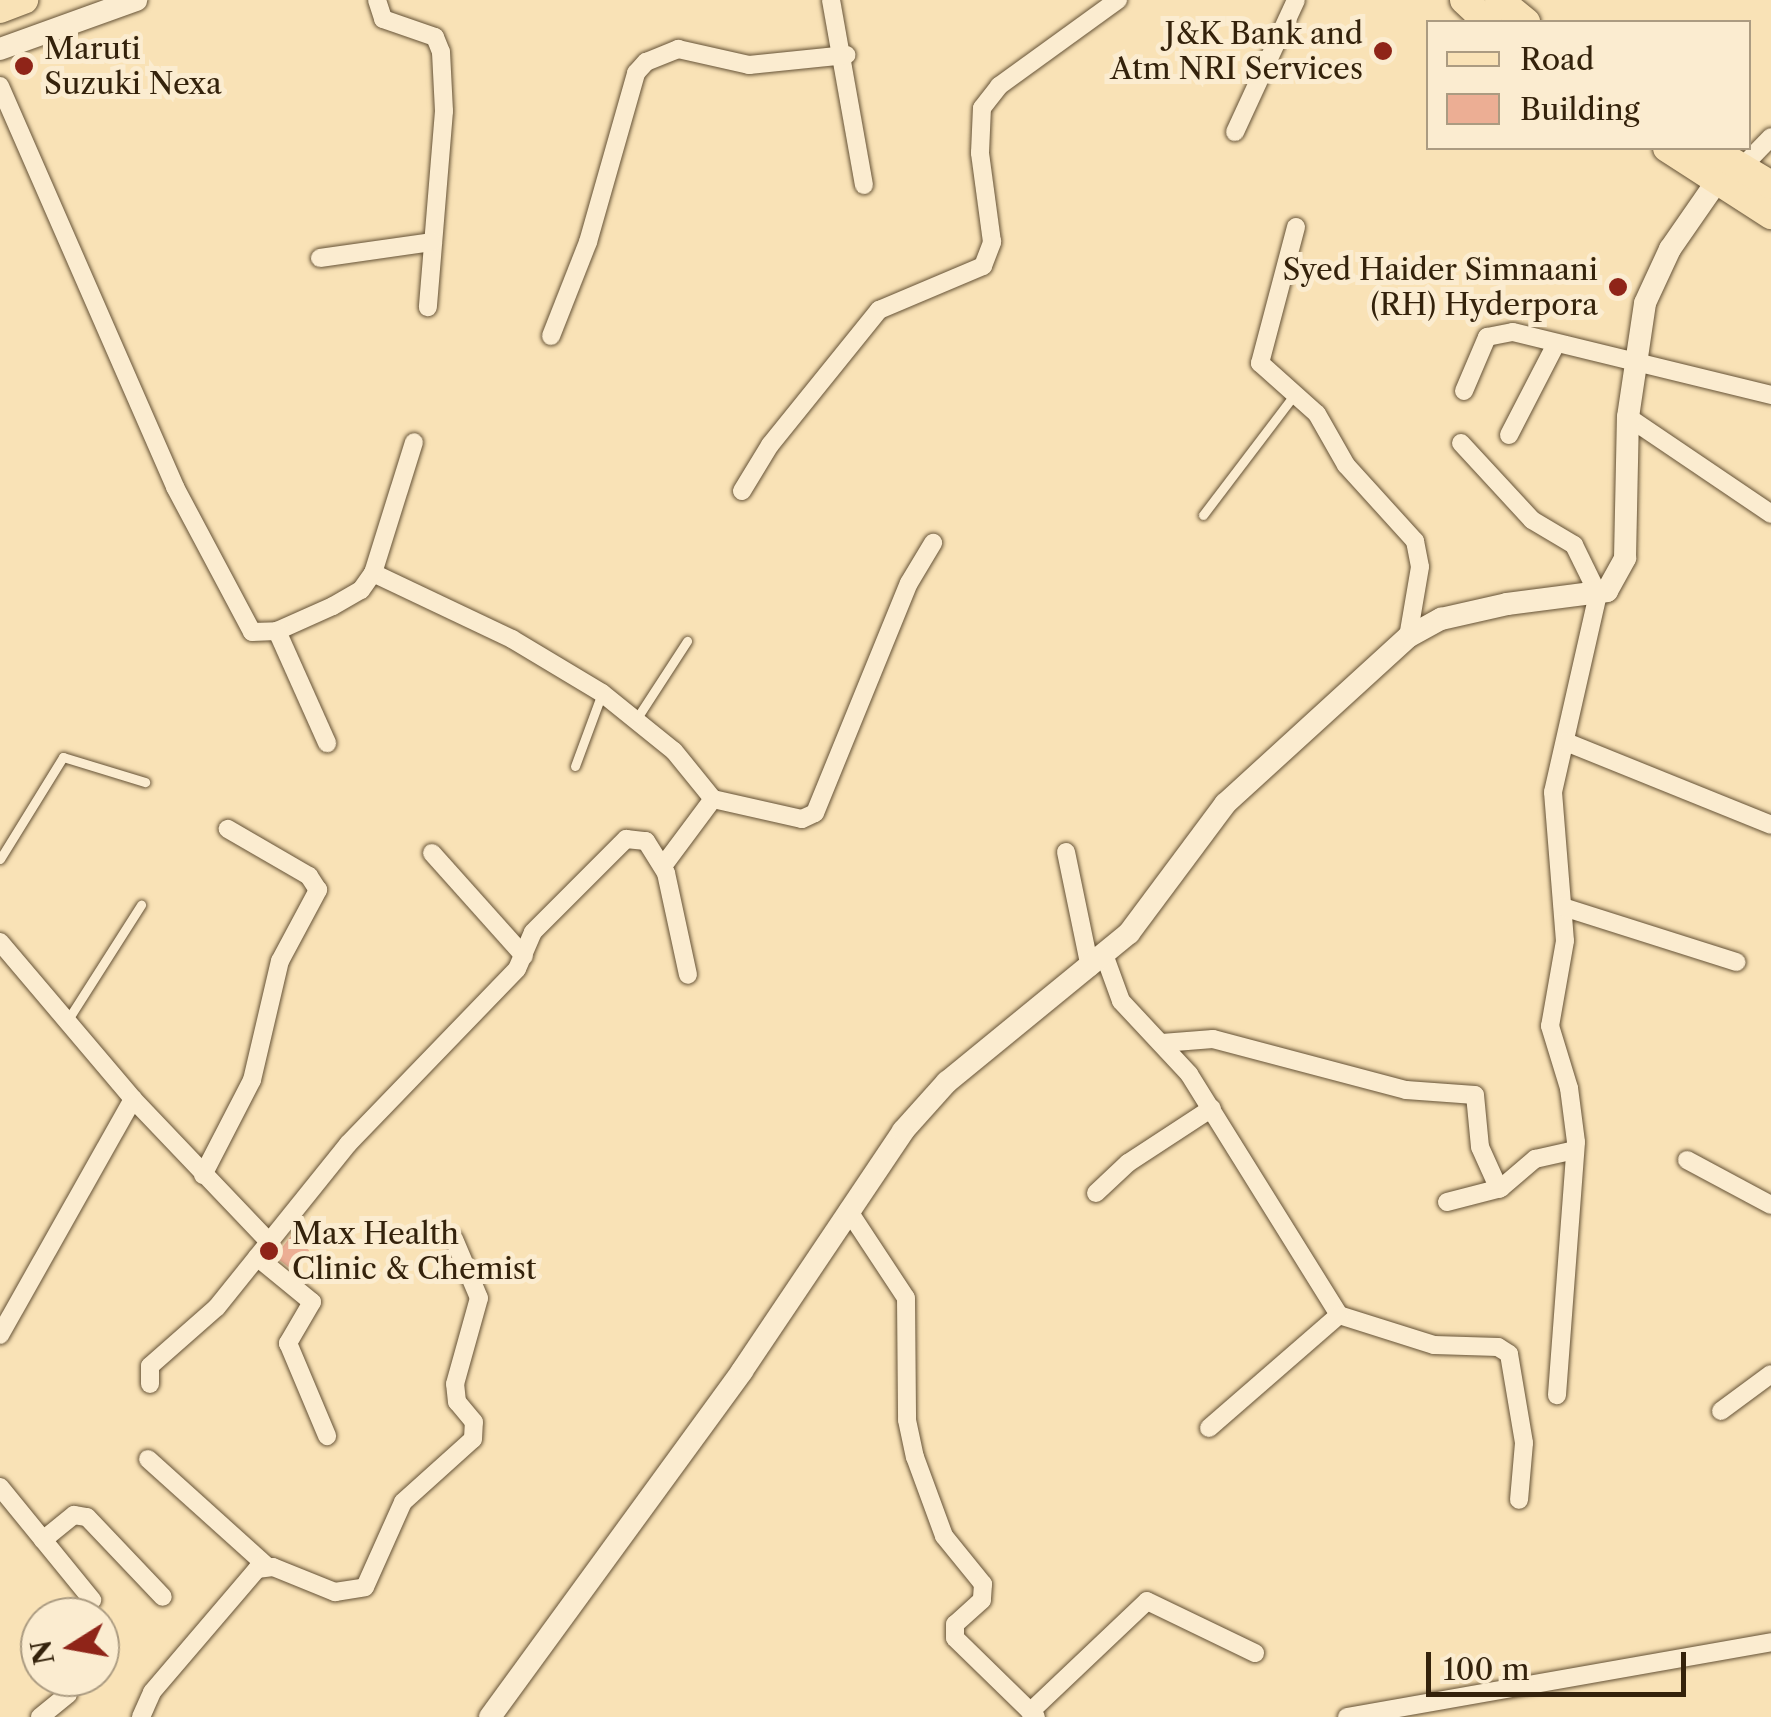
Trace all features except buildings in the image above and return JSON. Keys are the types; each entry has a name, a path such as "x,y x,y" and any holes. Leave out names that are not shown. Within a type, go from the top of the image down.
{"main road":[{"path":"0,9 24,0"},
{"path":"1464,0 1486,20"},
{"path":"1498,0 1523,20"},
{"path":"1673,150 1725,164 1771,185"},
{"path":"1725,164 1771,215"}],"street":[{"path":"0,48 136,0"},
{"path":"377,0 384,18 440,44 444,111 428,307"},
{"path":"831,0 846,55 864,185"},
{"path":"742,491 770,445 879,310 984,266 992,242 982,108 999,86 1118,0"},
{"path":"1235,132 1296,0"},
{"path":"550,336 588,242 636,73 646,62 678,50 749,65 846,55"},
{"path":"0,86 174,488 245,623 257,635 278,630 350,598 373,573 414,442"},
{"path":"490,1717 742,1371 848,1210 946,1082 1097,963 1152,905 1224,804 1408,637 1442,619 1491,608 1598,594 1616,579 1626,558 1632,362 1646,304 1670,249 1725,164 1749,150"},
{"path":"1296,227 1260,363 1296,393 1373,498 1415,541 1420,566 1408,637"},
{"path":"320,258 433,242"},
{"path":"1464,390 1488,337 1513,332 1771,395"},
{"path":"1509,435 1556,344"},
{"path":"1628,417 1771,514"},
{"path":"1461,443 1532,520 1574,545 1598,594 1553,792 1565,941 1550,1026 1569,1088 1575,1150 1557,1396"},
{"path":"373,573 512,639 602,693 637,718 713,799 802,819 815,813 909,583 933,543"},
{"path":"278,630 327,742"},
{"path":"1566,742 1771,825"},
{"path":"662,866 713,799"},
{"path":"203,1176 252,1080 280,960 318,890 309,876 228,829"},
{"path":"150,1384 150,1366 205,1320 348,1144 524,956 533,932 626,839 646,841 662,866 688,975"},
{"path":"1066,852 1097,963 1121,1000 1162,1043 1212,1108 1339,1315 1434,1345 1505,1348 1524,1443 1519,1500"},
{"path":"432,853 524,956"},
{"path":"1563,907 1736,962"},
{"path":"0,942 312,1302 288,1343 327,1436"},
{"path":"1162,1043 1213,1038 1406,1090 1474,1096 1480,1147 1499,1189"},
{"path":"0,1335 133,1099"},
{"path":"1096,1193 1212,1108"},
{"path":"1447,1202 1499,1189 1535,1159 1575,1150"},
{"path":"1687,1160 1771,1205"},
{"path":"848,1210 906,1298 907,1420 914,1456 944,1536 984,1591 955,1624 954,1638 1033,1715 1146,1601 1255,1653"},
{"path":"148,1459 268,1566 335,1592 365,1587 403,1502 474,1440 474,1422 457,1402 455,1384 479,1298 454,1240"},
{"path":"1210,1428 1339,1315"},
{"path":"1721,1412 1771,1374"},
{"path":"0,1488 90,1597"},
{"path":"43,1540 74,1515 87,1516 163,1597"},
{"path":"141,1717 152,1692 249,1575 268,1566"},
{"path":"1347,1717 1771,1642"},
{"path":"40,1717 64,1697"}],"lane":[{"path":"1203,516 1296,393"},
{"path":"637,718 687,640"},
{"path":"575,766 602,693"},
{"path":"0,859 62,757 145,782"},
{"path":"67,1021 141,905"}],"place":[{"name":"J&K Bank and Atm NRI Services","path":"1383,51"},
{"name":"Maruti Suzuki Nexa","path":"24,66"},
{"name":"Syed Haider Simnaani (RH) Hyderpora","path":"1618,287"},
{"name":"Max Health Clinic & Chemist","path":"269,1251"}]}
